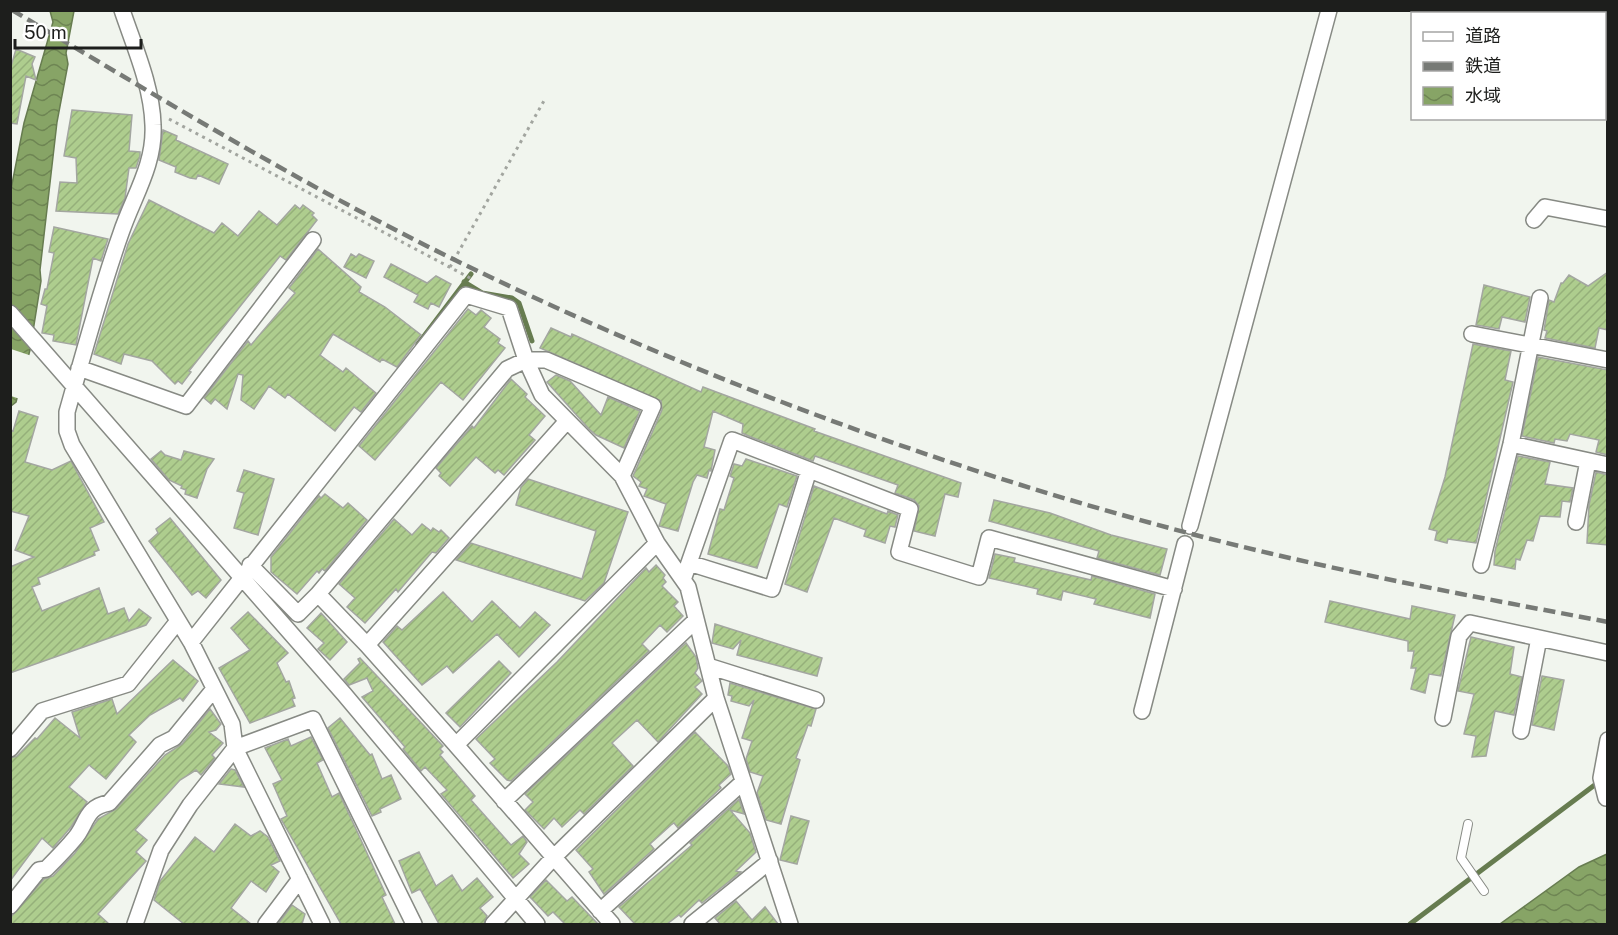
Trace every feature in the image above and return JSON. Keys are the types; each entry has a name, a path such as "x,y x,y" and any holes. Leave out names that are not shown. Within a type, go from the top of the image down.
{"street":[{"path":"122,10 152,110 153,126 148,166 121,232 79,368 67,412 67,430 72,445 191,642 232,724 236,748 322,924"},
{"path":"1190,526 1329,10"},
{"path":"1534,220 1545,207 1608,219"},
{"path":"79,368 186,406 313,240"},
{"path":"191,642 466,295 509,308 526,360 542,394 622,476 657,543 687,587 716,698 790,924"},
{"path":"1481,565 1510,444 1540,298"},
{"path":"10,313 74,388 246,570 537,924"},
{"path":"1472,334 1608,360"},
{"path":"246,570 298,614 318,594 507,369 526,360 546,360 653,406 622,476"},
{"path":"367,645 567,420"},
{"path":"683,580 732,440 910,509 899,552 979,578 989,538 1174,589"},
{"path":"1510,444 1608,465"},
{"path":"1576,522 1588,461"},
{"path":"689,563 772,589 809,470"},
{"path":"456,745 657,543"},
{"path":"1142,711 1185,544"},
{"path":"318,594 367,645 612,924"},
{"path":"504,801 696,620"},
{"path":"10,749 42,711 128,684 178,621"},
{"path":"1443,718 1459,636 1470,623 1608,653"},
{"path":"1521,731 1539,638"},
{"path":"708,666 816,700"},
{"path":"10,906 39,870 46,869 78,835 80,826 98,805 109,803 160,745 174,738 214,689"},
{"path":"493,924 553,858 716,698"},
{"path":"135,924 161,850 190,805 236,748 313,719 414,924"},
{"path":"1606,798 1601,778 1608,740"},
{"path":"600,911 743,782"},
{"path":"692,924 770,861"},
{"path":"266,924 300,879"}],"lane":[{"path":"1468,824 1461,858 1484,891"}],"path":[{"path":"450,267 544,99"},
{"path":"152,110 473,279"}],"water":[{"path":"50,11 74,11 66,53 68,64 57,122 40,270 41,281 30,350 16,402 11,406 11,189 24,123 53,22"},
{"path":"1607,854 1607,924 1500,924 1579,867"}],"pier":[{"path":"11,349 32,356 20,399 11,396"}],"building":[{"path":"16,49 35,57 32,64 36,80 26,76 17,124 10,123 10,70"},
{"path":"72,110 132,115 129,151 140,152 140,156 136,168 129,168 125,198 118,214 56,211 60,182 77,183 76,158 64,156"},
{"path":"163,130 177,136 176,140 228,164 219,184 198,175 196,179 175,172 176,167 159,160"},
{"path":"149,200 214,233 222,223 238,236 259,211 277,225 295,205 300,209 303,205 314,213 312,215 317,220 286,260 280,256 189,371 191,372 182,384 178,381 175,384 152,361 124,354 121,364 94,354 128,244"},
{"path":"54,227 108,239 101,261 93,258 76,345 53,341 54,335 42,333 47,306 41,304 45,289 47,289 54,253 49,252"},
{"path":"318,249 361,287 359,292 385,307 421,335 397,367 382,359 380,362 333,334 320,355 343,372 346,368 376,393 361,412 354,407 335,431 288,394 285,398 269,386 254,409 241,400 243,375 238,374 227,409 215,399 211,404 204,398 248,341 251,345 295,293 289,288"},
{"path":"351,254 356,257 359,254 374,261 366,278 344,267"},
{"path":"391,264 427,283 436,276 451,284 439,307 431,303 428,309 414,302 418,295 384,277"},
{"path":"1608,272 1608,330 1599,328 1595,348 1545,338 1547,331 1544,330 1549,300 1554,302 1561,283 1569,275 1588,286"},
{"path":"1484,285 1530,297 1525,322 1502,317 1499,329 1476,325"},
{"path":"468,309 476,315 481,310 491,318 484,327 500,339 498,343 505,348 463,400 441,382 375,460 359,446"},
{"path":"551,328 571,337 572,334 701,392 703,387 815,429 814,431 961,483 958,497 945,494 935,536 914,531 919,506 914,500 895,493 898,485 815,456 813,461 751,437 742,433 743,424 713,411 704,447 715,450 711,471 709,470 707,478 697,475 693,482 678,531 659,526 666,504 644,496 647,489 639,486 641,482 633,476 662,410 661,401 540,348"},
{"path":"1473,344 1511,351 1505,380 1513,382 1476,543 1448,539 1447,543 1435,540 1437,531 1429,529 1445,477"},
{"path":"1538,357 1608,370 1608,455 1596,452 1599,440 1570,434 1567,441 1555,439 1554,443 1522,436"},
{"path":"556,375 570,381 601,415 608,397 640,411 624,448 596,435 589,429 547,382"},
{"path":"511,379 527,394 525,397 545,416 529,435 535,440 504,475 498,470 495,473 476,457 450,486 439,476 441,473 436,468 472,426 474,428"},
{"path":"19,411 38,417 25,462 52,470 71,461 104,522 90,528 99,550 94,552 95,555 38,578 40,584 32,587 42,611 99,588 108,614 124,608 129,621 139,609 151,618 146,625 10,673 10,567 34,557 15,550 29,516 10,511 10,430 13,431"},
{"path":"161,451 165,455 181,460 184,451 214,459 207,469 197,498 185,494 186,490 169,480 151,459"},
{"path":"1518,456 1550,462 1545,484 1573,488 1570,502 1562,501 1560,517 1540,516 1533,541 1527,540 1520,560 1516,559 1515,569 1494,565 1495,551"},
{"path":"746,459 797,476 787,507 779,504 757,568 708,554 720,509 724,510 734,478 730,476 734,464 742,466"},
{"path":"244,470 274,479 258,535 234,528 244,493 237,491"},
{"path":"1596,472 1608,475 1608,545 1587,543 1589,505"},
{"path":"528,479 628,512 604,583 585,601 456,560 471,543 582,579 596,531 516,505 521,487"},
{"path":"814,486 887,514 888,511 898,515 895,527 890,526 885,543 864,536 866,530 834,518 807,592 785,584"},
{"path":"325,494 343,508 348,503 367,520 325,571 322,569 319,573 317,571 297,594 271,572 271,557 319,496 321,498"},
{"path":"994,500 1050,513 1111,535 1167,549 1160,575 1097,558 1099,551 989,521"},
{"path":"170,518 221,580 206,598 198,591 192,595 149,541 158,533 156,529"},
{"path":"394,519 412,535 422,524 431,531 433,528 439,532 441,530 449,538 436,553 432,552 398,592 396,589 365,623 347,607 355,598 339,584"},
{"path":"995,554 1015,558 1014,562 1091,580 1092,576 1155,594 1150,618 1094,604 1096,599 1063,591 1061,600 1037,594 1038,589 989,578"},
{"path":"656,565 665,575 663,578 666,582 662,586 678,602 674,606 683,616 667,632 660,625 642,644 649,651 511,781 507,780 490,763 495,759 476,739 557,662 646,568 649,572"},
{"path":"443,592 472,622 492,601 520,628 535,612 550,625 519,657 497,634 453,673 447,666 422,685 383,642 397,626 402,630"},
{"path":"1330,601 1410,619 1412,606 1455,615 1441,676 1429,674 1425,693 1411,689 1416,668 1411,668 1414,651 1408,651 1408,641 1325,622"},
{"path":"248,612 288,653 277,663 286,682 289,681 295,698 292,699 295,706 250,723 219,668 250,650 231,628"},
{"path":"321,613 347,642 330,660 318,649 324,643 307,628"},
{"path":"715,624 822,658 817,676 737,655 741,640 733,649 712,643"},
{"path":"1471,637 1514,647 1510,674 1522,677 1514,715 1495,711 1486,756 1472,757 1476,736 1464,734 1474,694 1458,691"},
{"path":"686,643 696,657 698,668 695,673 702,681 695,687 702,694 658,742 637,720 612,743 633,766 584,814 580,810 562,827 554,818 544,829 525,810 533,802 525,794"},
{"path":"360,658 443,746 440,749 443,752 440,755 475,796 471,800 511,845 523,836 527,842 519,854 529,864 513,878 441,794 447,790 425,767 421,771 403,749 405,747 362,697 373,691 367,678 349,685 344,679 360,663 358,659"},
{"path":"173,660 198,681 183,701 180,698 150,715 129,735 136,742 106,779 89,765 69,787 87,802 71,827 53,848 42,838 10,881 10,758 17,756 35,738 37,739 55,718 80,738 72,712 112,699 117,714"},
{"path":"499,661 511,673 460,727 446,713"},
{"path":"1542,676 1564,680 1554,730 1532,725"},
{"path":"730,683 816,709 796,758 800,760 781,824 766,820 757,793 763,776 750,772 746,759 752,741 742,738 754,700 749,706 731,701 732,696 728,695"},
{"path":"210,709 221,724 216,730 209,732 223,743 212,755 215,758 201,775 196,770 180,780 135,830 147,840 136,852 146,861 98,914 109,924 10,924 10,918 44,879 53,876 75,853 98,819 116,809 165,755 182,744"},
{"path":"340,718 370,755 372,754 382,779 391,775 401,799 380,809 381,812 372,816 328,728"},
{"path":"695,732 728,766 731,774 719,785 721,788 678,828 674,823 650,844 654,849 604,894 589,872 593,869 576,850"},
{"path":"311,737 323,760 317,763 332,797 339,793 386,895 382,897 395,924 341,924 281,819 287,816 273,784 282,780 265,748 288,739 291,746"},
{"path":"231,769 235,770 244,787 219,784"},
{"path":"739,799 744,814 730,810 750,833 756,852 736,871 741,872 702,903 699,900 681,917 679,915 667,924 635,924 619,907 692,845 690,843"},
{"path":"791,816 809,821 797,864 780,860"},
{"path":"235,824 251,836 260,831 268,837 280,861 271,865 279,872 266,892 251,881 231,908 251,924 184,924 154,900 160,881 195,837 214,852"},
{"path":"419,852 436,886 452,875 462,891 477,878 493,897 480,908 487,916 484,924 439,924 420,889 412,893 399,861"},
{"path":"546,880 567,901 572,897 598,924 565,924 553,912 548,916 530,897"},
{"path":"736,901 752,920 765,907 778,924 720,924 715,918"},
{"path":"292,905 305,914 302,924 278,924"}],"waterway":[{"path":"418,344 471,274"},
{"path":"464,282 482,293 512,298 519,303 532,341"},
{"path":"1410,924 1596,784"}],"railway":[{"path":"12,10 232,140 343,202 457,261 626,338 798,408 973,470 1151,523 1265,552 1379,577 1608,622"}]}
